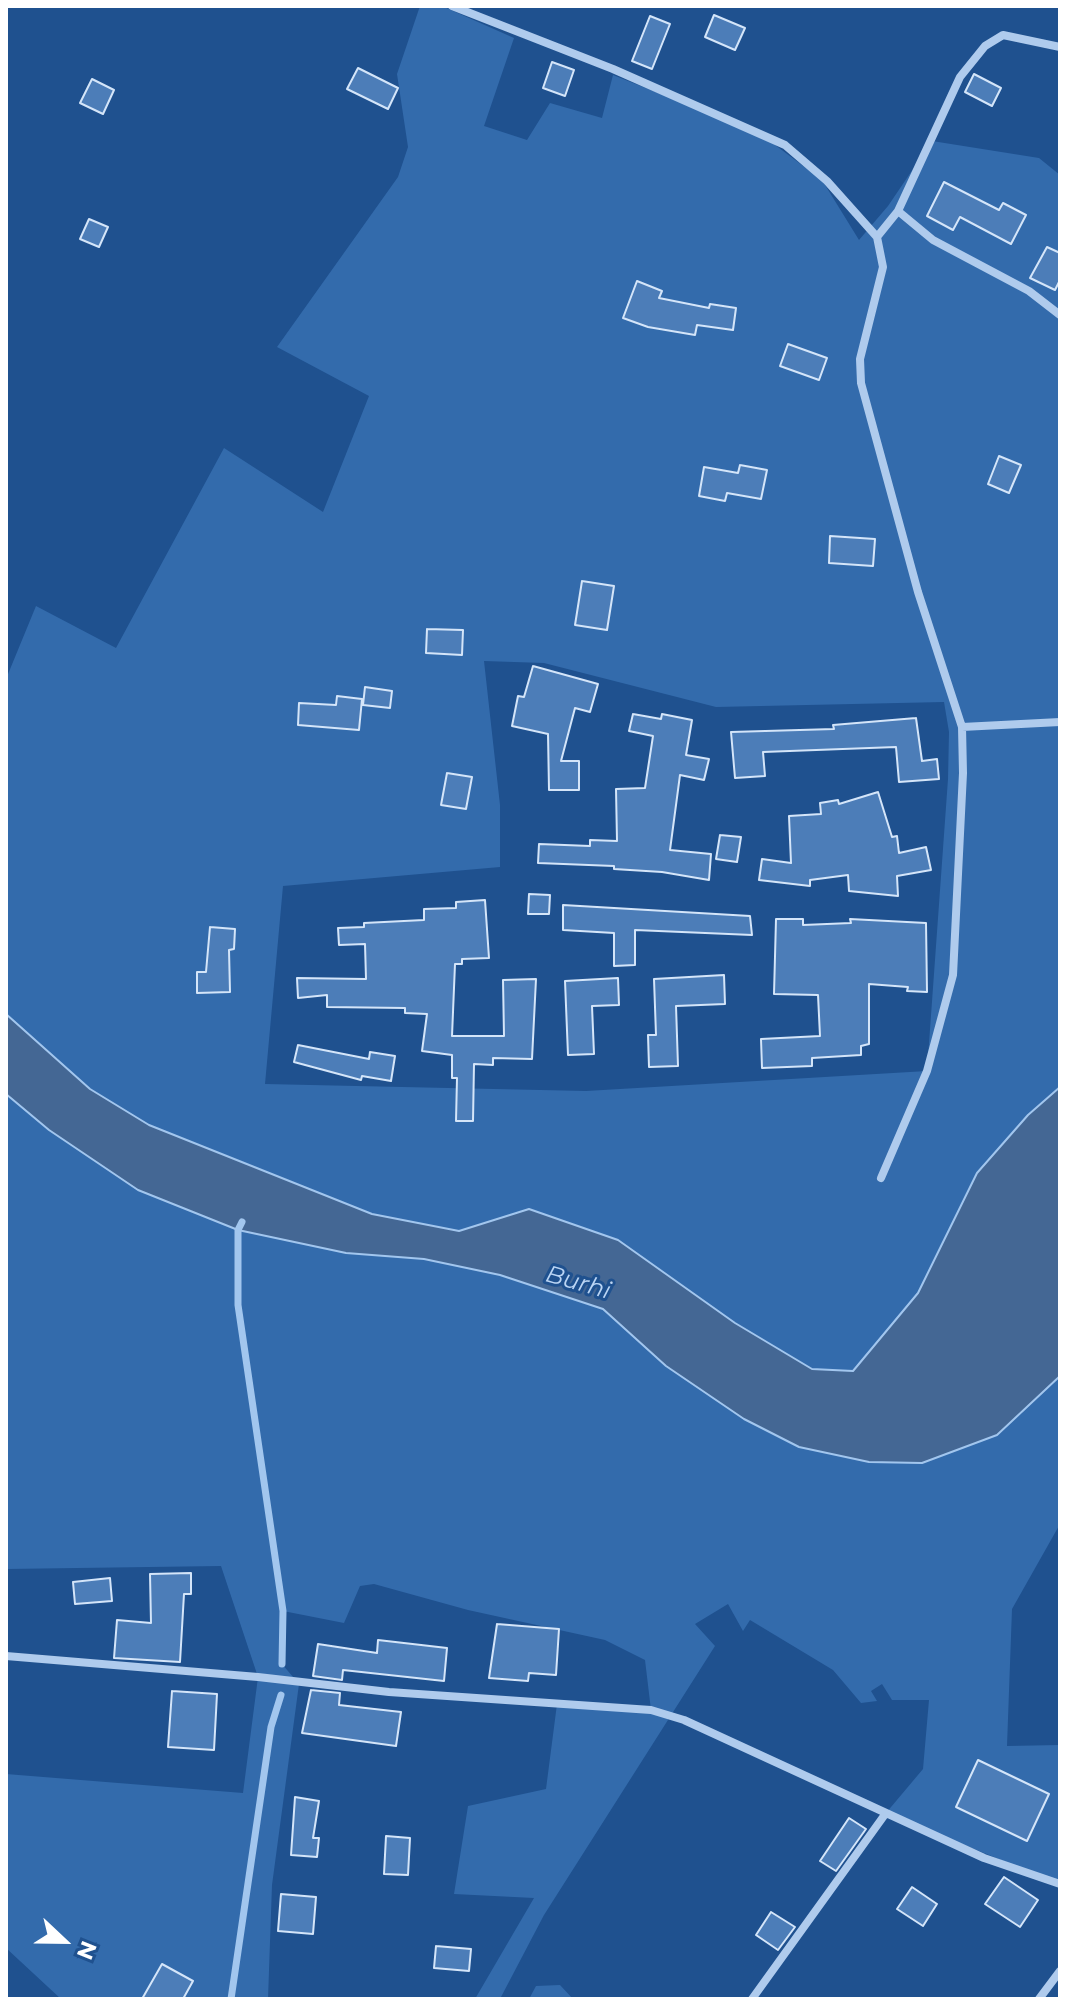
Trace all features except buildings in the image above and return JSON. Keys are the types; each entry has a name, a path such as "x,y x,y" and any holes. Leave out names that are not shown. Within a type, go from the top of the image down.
{"street":[{"path":"452,6 613,69 785,145 827,181 877,237 883,267 860,359 861,383 918,592 962,727 953,975 927,1071 881,1178"},
{"path":"877,237 898,211 960,77 985,46 1003,35 1060,47"},
{"path":"898,211 933,240 1029,291 1060,315"},
{"path":"962,727 1060,722"},
{"path":"6,1656 258,1677 389,1692 651,1710 684,1720 984,1858 1060,1884"},
{"path":"752,1999 886,1813"},
{"path":"1039,1999 1060,1971"}],"shaded area":[{"path":"420,6 442,6 514,38 484,126 527,140 550,103 602,118 613,75 759,133 822,180 859,240 888,206 932,141 1039,158 1060,175 1060,1087 1028,1115 977,1172 918,1293 853,1371 812,1369 735,1323 618,1240 529,1209 459,1231 372,1214 149,1125 90,1089 6,1014 6,679 36,606 116,648 224,448 323,512 369,396 277,347 398,177 408,147 397,74","holes":["484,661 544,663 716,707 944,702 949,732 948,779 927,1071 586,1091 265,1084 283,886 500,867 500,805"]},
{"path":"6,1094 49,1130 424,1259 500,1275 603,1309 666,1366 744,1419 799,1447 997,1435 1060,1376 1060,1524 1012,1609 1007,1746 1060,1745 1060,1884 886,1813 923,1769 929,1700 892,1700 882,1684 871,1691 877,1701 861,1703 833,1670 750,1620 743,1631 728,1604 695,1624 715,1646 544,1915 501,1997 504,1999 475,1999 534,1898 454,1894 468,1806 546,1789 557,1704 651,1710 645,1660 605,1640 468,1610 374,1584 360,1586 344,1623 283,1611 282,1664 299,1684 272,1885 268,1999 61,1999 6,1948 6,1774 243,1793 258,1677 221,1566 6,1569"},
{"path":"560,1985 573,1999 529,1999 536,1986"}],"water":[{"name":"Burhi","path":"6,1014 90,1089 149,1125 372,1214 459,1231 529,1209 618,1240 735,1323 812,1369 853,1371 918,1293 977,1173 1028,1115 1060,1087 1060,1376 997,1435 922,1463 869,1462 799,1447 744,1419 666,1366 603,1309 500,1275 424,1259 346,1253 238,1230 138,1190 49,1130 6,1094"}],"waterway":[{"path":"242,1222 238,1230 238,1305 283,1611 282,1664"},
{"path":"231,1999 271,1727 281,1695"}]}
